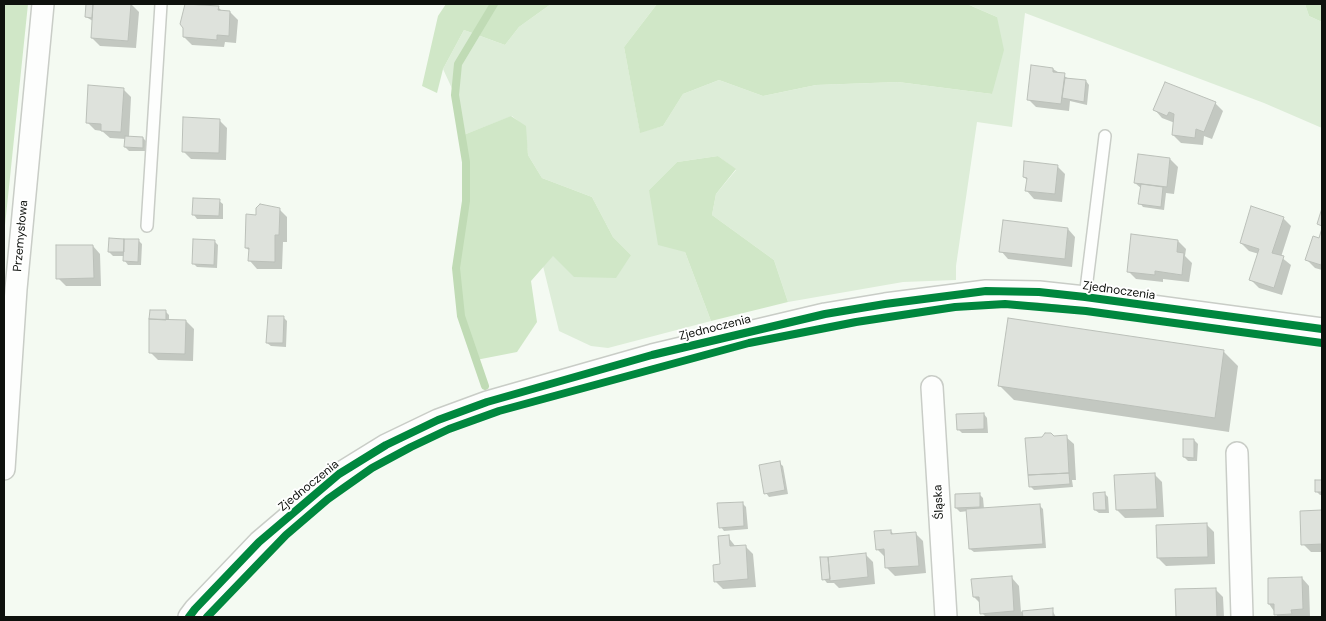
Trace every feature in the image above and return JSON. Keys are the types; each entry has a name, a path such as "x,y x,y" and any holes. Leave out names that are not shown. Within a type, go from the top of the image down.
{"street":[{"name":"Przemysłowa","path":"4,469 18,270 43,4"},
{"name":"Zjednoczenia","path":"189,617 259,542 339,474 386,445 438,420 487,402 652,355 766,327 842,311 944,295 986,292 1039,292 1085,297 1322,330"},
{"name":"Śląska","path":"932,387 946,617"},
{"path":"1237,453 1242,617"}],"lane":[{"path":"147,226 161,4"},
{"path":"1085,297 1105,136"}],"green space":[{"path":"4,4 28,4 4,235"},
{"path":"446,4 551,4 519,27 505,45 464,30 443,69 437,93 422,86 438,16"},
{"path":"551,4 657,4 624,47 640,132 663,126 683,94 719,80 763,96 816,85 898,82 992,94 997,17 967,4 1305,4 1309,16 1322,22 1322,128 1264,103 1025,13 1012,127 977,122 956,266 956,280 903,282 788,302 774,260 712,215 716,194 736,170 718,156 677,162 649,190 685,252 711,321 608,348 591,346 559,331 543,266 553,255 631,255 613,237 592,197 542,178 528,155 525,127 512,116 461,136 455,95 443,69 464,30 505,45 519,27"},
{"path":"657,4 967,4 997,17 1004,50 992,94 898,82 816,85 763,96 719,80 683,94 663,126 640,133 624,47"},
{"path":"1305,4 1322,4 1322,22 1309,16"},
{"path":"511,116 526,126 528,155 542,178 592,197 613,237 631,255 616,278 574,277 553,256 531,281 537,322 517,352 476,360 461,316 456,268 466,201 466,162 461,136"},
{"path":"718,156 736,169 716,194 712,215 774,260 788,302 711,321 685,252 658,245 649,190 677,162"}],"building":[{"path":"86,4 93,4 92,18 85,17"},
{"path":"93,4 131,4 128,41 91,38"},
{"path":"185,4 219,6 218,10 230,11 229,36 217,35 217,40 183,37 183,28 180,24"},
{"path":"1031,65 1053,68 1053,72 1065,73 1061,104 1027,100"},
{"path":"1065,78 1086,80 1084,102 1062,98"},
{"path":"1165,82 1216,102 1204,132 1196,129 1195,138 1172,135 1174,114 1169,112 1167,116 1153,110"},
{"path":"88,85 124,88 121,132 101,131 101,124 86,123"},
{"path":"183,117 220,119 219,153 182,152"},
{"path":"125,136 143,137 143,148 124,147"},
{"path":"1138,154 1170,158 1167,187 1134,183"},
{"path":"1024,161 1058,165 1055,194 1025,191 1027,178 1023,177"},
{"path":"1141,184 1163,187 1161,207 1138,204"},
{"path":"193,198 220,199 219,216 192,215"},
{"path":"260,204 280,208 279,235 275,235 275,262 248,261 249,248 245,248 246,214 256,215 256,208"},
{"path":"1251,206 1284,217 1272,253 1284,256 1274,288 1249,280 1259,249 1240,243"},
{"path":"1322,208 1322,226 1317,224"},
{"path":"1003,220 1068,228 1065,259 999,252"},
{"path":"1322,228 1321,265 1305,260 1313,236 1319,238"},
{"path":"1131,234 1178,240 1177,252 1184,253 1182,275 1155,271 1155,275 1127,272"},
{"path":"109,238 124,239 124,252 108,252"},
{"path":"124,239 139,239 138,262 123,261"},
{"path":"193,239 215,240 214,265 192,264"},
{"path":"56,245 93,245 94,278 56,279"},
{"path":"150,310 166,310 166,320 149,319"},
{"path":"268,316 284,316 283,343 266,343"},
{"path":"1008,318 1224,350 1215,418 998,386"},
{"path":"149,319 186,320 185,354 149,353"},
{"path":"984,413 984,429 957,430 956,414"},
{"path":"1045,433 1051,433 1054,436 1067,435 1069,473 1028,475 1025,438 1042,437"},
{"path":"1183,439 1194,439 1194,458 1183,457"},
{"path":"780,461 785,490 764,494 759,465"},
{"path":"1069,473 1070,484 1029,487 1028,475"},
{"path":"1155,473 1157,509 1116,510 1114,475"},
{"path":"1315,480 1322,480 1322,492 1315,492"},
{"path":"1105,492 1106,510 1094,510 1093,493"},
{"path":"980,493 980,507 955,508 955,494"},
{"path":"743,502 744,526 719,528 717,503"},
{"path":"1040,504 1043,544 969,549 966,509"},
{"path":"1322,510 1322,544 1301,545 1300,511"},
{"path":"1207,523 1208,557 1157,558 1156,525"},
{"path":"891,530 891,534 916,532 919,566 885,568 884,549 876,550 874,531"},
{"path":"729,535 730,546 746,545 748,579 714,582 713,565 720,564 718,536"},
{"path":"866,553 868,577 830,581 828,557"},
{"path":"820,557 828,557 830,579 822,580"},
{"path":"1012,576 1014,611 980,614 979,597 973,597 971,579"},
{"path":"1302,577 1303,609 1291,610 1292,614 1274,615 1274,604 1268,604 1268,578"},
{"path":"1216,588 1217,617 1176,617 1175,589"},
{"path":"1053,608 1053,617 1023,617 1022,611"}],"waterway":[{"path":"485,386 461,316 456,268 466,201 466,162 455,95 458,64 494,4"}],"cycle path":[{"path":"189,617 259,542 339,474 386,445 438,420 487,402 652,355 825,314 986,291 1039,292 1085,297 1322,329"},
{"path":"207,617 286,535 328,499 372,468 411,447 449,429 499,411 749,343 856,322 955,307 1005,304 1086,311 1322,343"}]}
